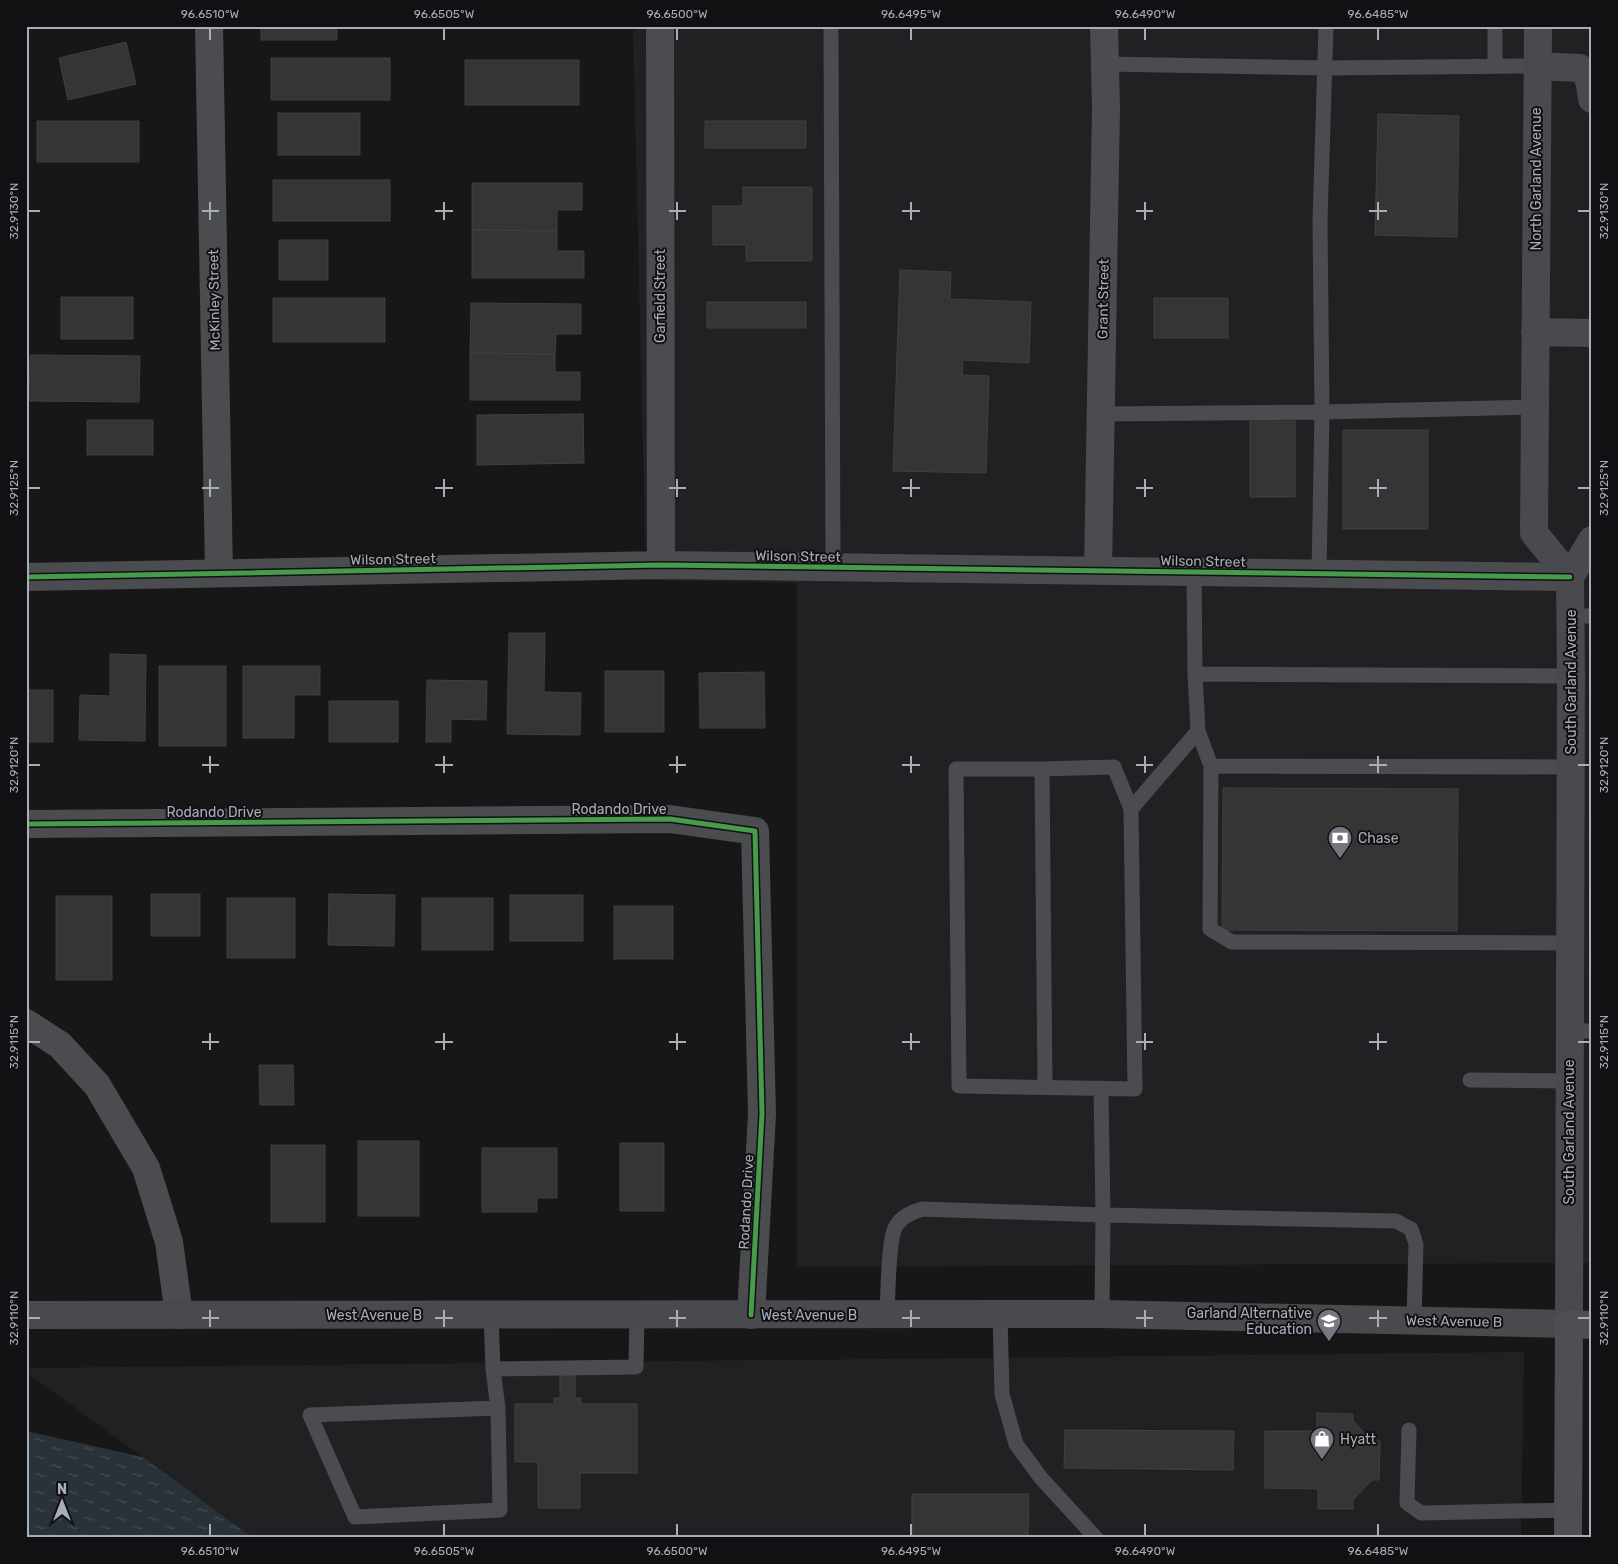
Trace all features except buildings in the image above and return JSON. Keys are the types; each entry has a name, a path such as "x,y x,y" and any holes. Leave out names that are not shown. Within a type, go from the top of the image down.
{"main road":[{"name":"North Garland Avenue","path":"1535,332 1538,26"},
{"path":"1537,66 1580,68 1585,70 1588,75 1592,99"},
{"path":"1592,333 1535,332 1534,408 1534,533 1570,577 1592,540"},
{"name":"South Garland Avenue","path":"1568,1538 1568,1510 1580,1324 1570,1081 1581,1031 1570,943 1571,676 1582,616 1570,577"},
{"name":"West Avenue B","path":"26,1315 1102,1314 1580,1324"}],"street":[{"name":"McKinley Street","path":"209,26 219,573"},
{"name":"Garfield Street","path":"660,26 661,565"},
{"name":"Grant Street","path":"1098,571 1106,107 1104,26"},
{"name":"Wilson Street","path":"26,577 661,565 1570,577"},
{"name":"Rodando Drive","path":"26,824 670,820 756,830 762,1114 751,1315"},
{"path":"26,1023 60,1045 97,1085 146,1168 169,1242 179,1315"}],"lane":[{"path":"831,26 833,568"},
{"path":"1319,574 1322,412 1320,220 1326,26"},
{"path":"1495,26 1495,66"},
{"path":"1105,64 1325,68 1537,66"},
{"path":"1101,414 1534,408"},
{"path":"1194,572 1195,674 1198,731 1211,766 1210,928 1232,942 1570,943"},
{"path":"1195,674 1571,676"},
{"path":"1130,809 1198,731"},
{"path":"1211,766 1571,767"},
{"path":"1114,767 1130,809 1135,1089 959,1086 956,769 1042,768 1114,767"},
{"path":"1042,768 1045,1088"},
{"path":"1470,1080 1570,1081"},
{"path":"1101,1088 1102,1314"},
{"path":"887,1315 890,1249 895,1227 904,1216 922,1209 1396,1221 1411,1229 1416,1244 1414,1320"},
{"path":"491,1315 492,1369 498,1408 500,1510 355,1517 310,1415 498,1408"},
{"path":"492,1369 636,1367 637,1315"},
{"path":"1000,1315 1002,1394 1016,1444 1041,1478 1096,1538"},
{"path":"1409,1430 1408,1503 1420,1513 1568,1510"}],"shaded area":[{"path":"633,26 1592,26 1592,1263 797,1267 797,583 646,580"},
{"path":"1524,1352 1521,1538 253,1538 26,1372 26,1368"}],"water":[{"path":"26,1431 143,1457 253,1538 33,1538 26,1536"}],"cycle path":[{"path":"26,577 661,565 1570,577"},
{"path":"26,824 670,819 755,831 762,1114 751,1315"}],"place":[{"name":"Chase","path":"1340,859"},
{"name":"Garland Alternative Education","path":"1329,1342"},
{"name":"Hyatt","path":"1322,1460"}]}
